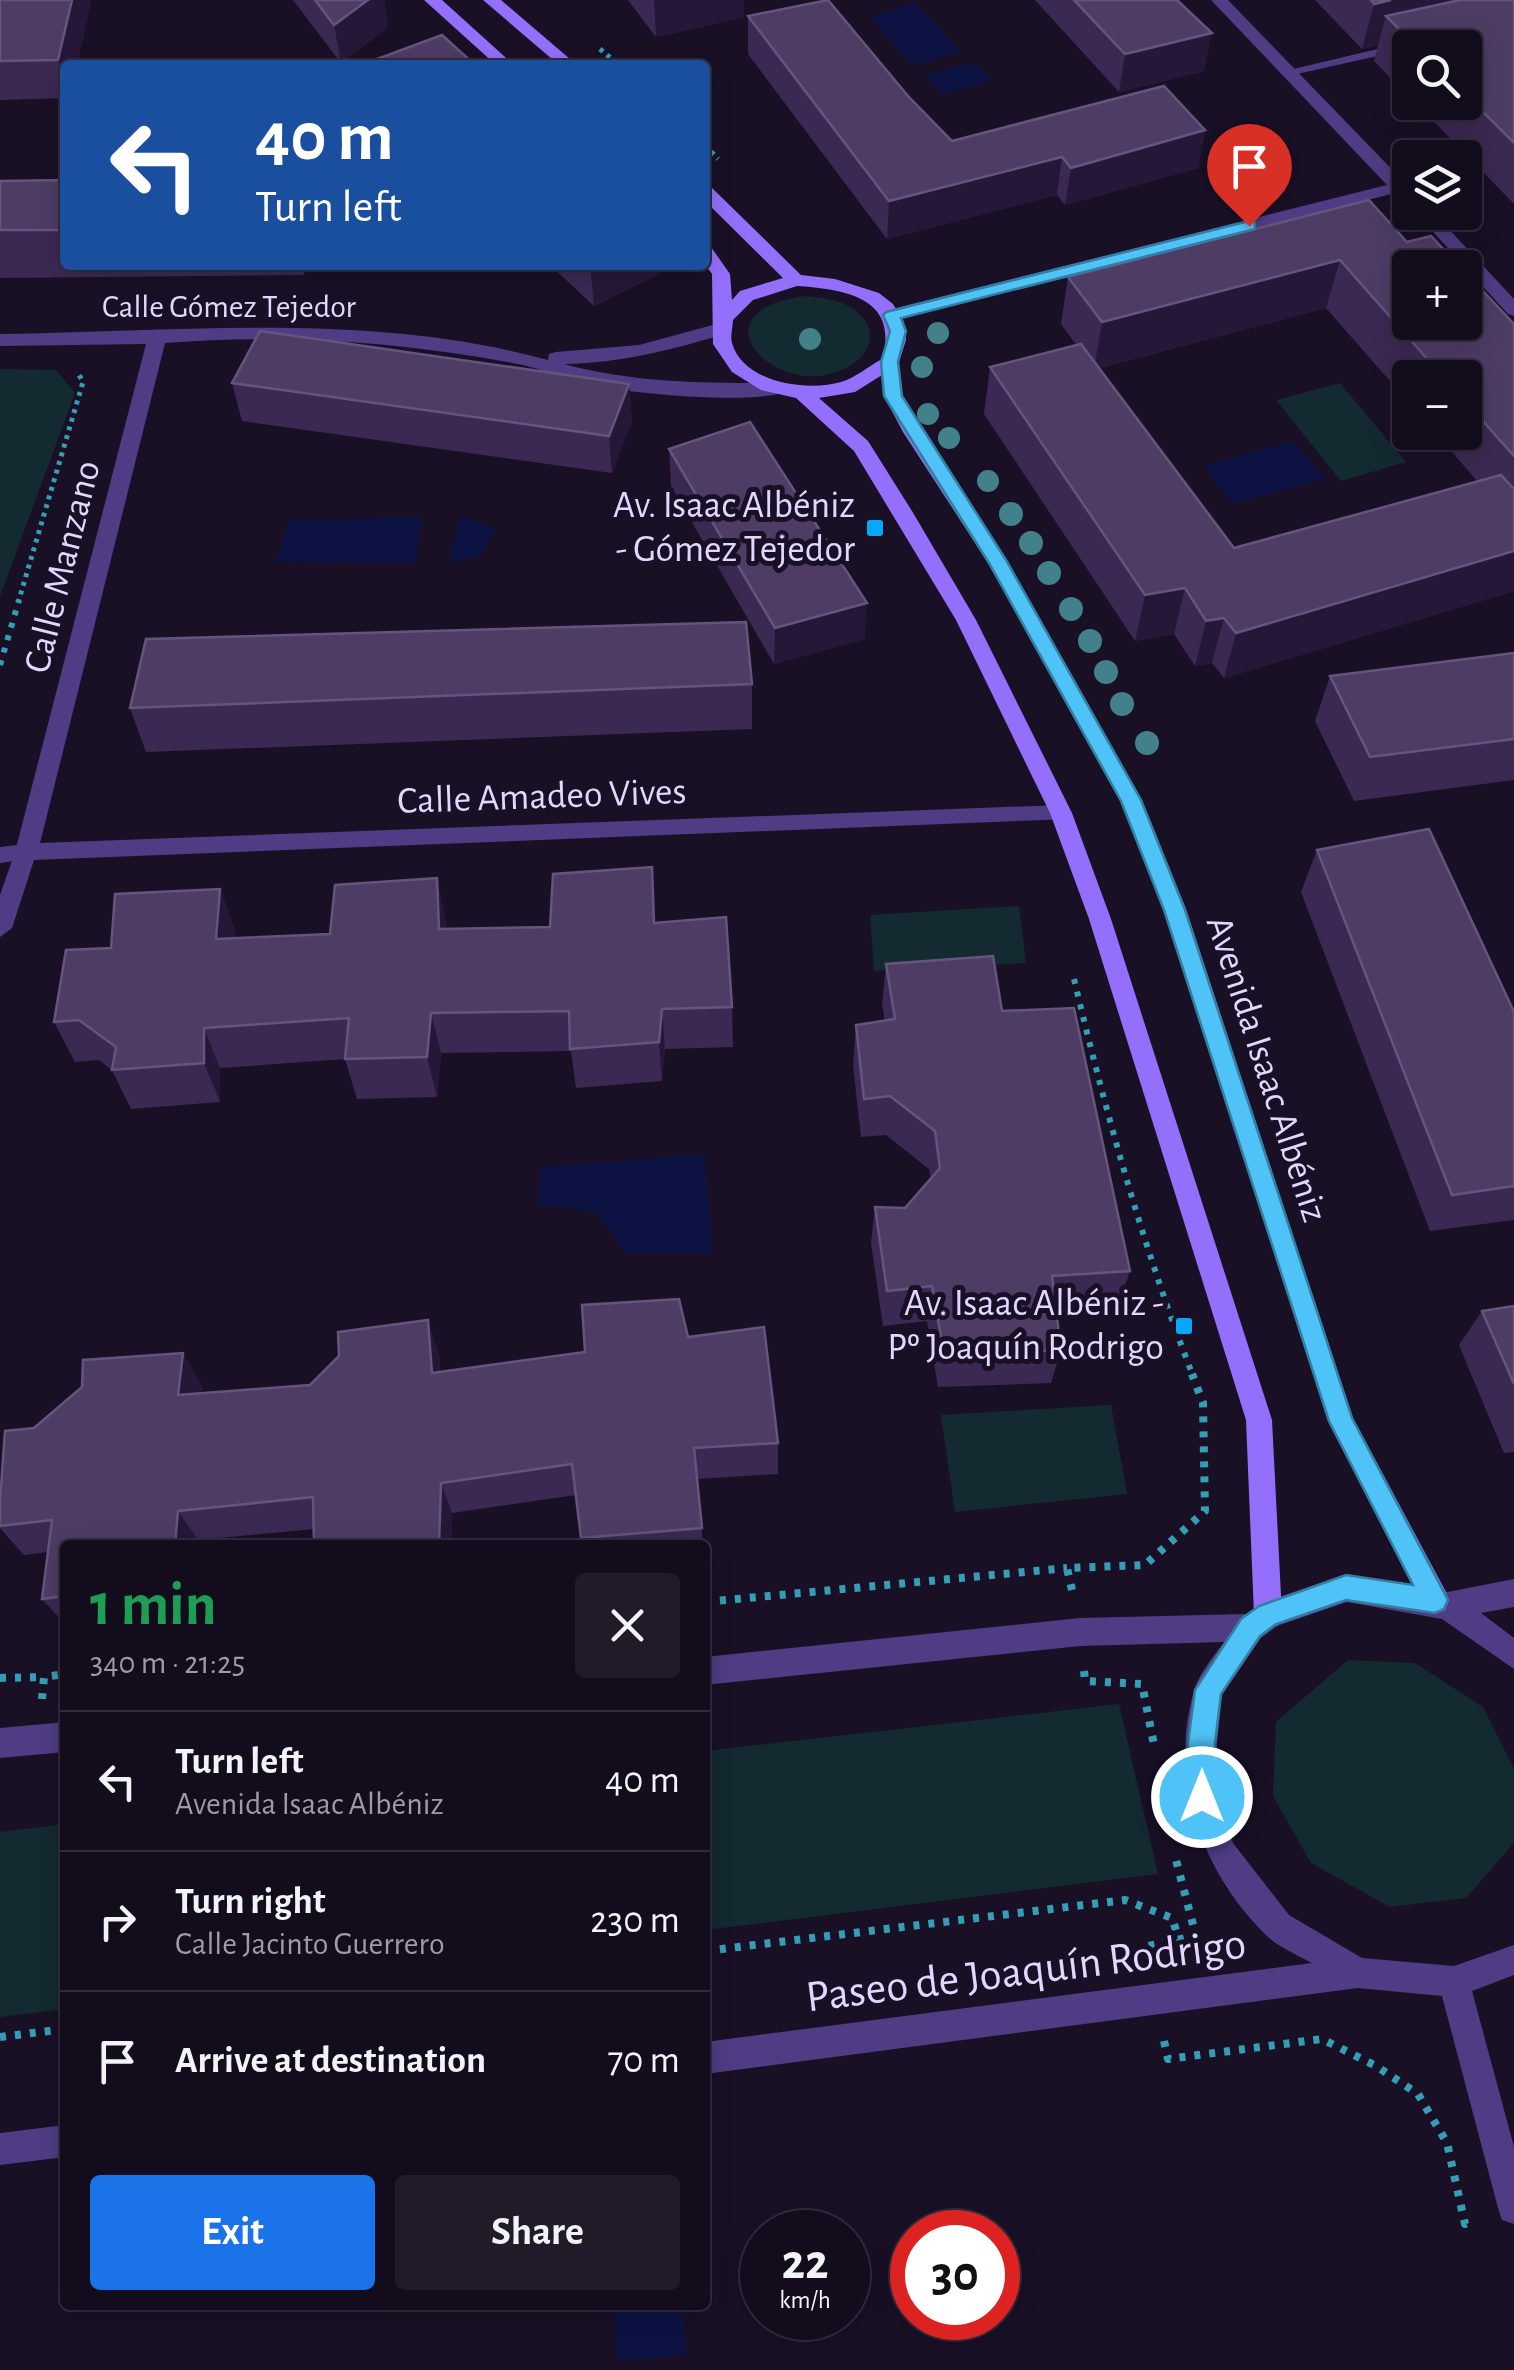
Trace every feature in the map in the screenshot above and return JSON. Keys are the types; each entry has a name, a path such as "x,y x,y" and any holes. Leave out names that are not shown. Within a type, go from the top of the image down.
{"street":[{"path":"432,0 500,60"},
{"path":"491,0 562,60"},
{"path":"1220,0 1392,180"},
{"path":"710,196 796,280"},
{"path":"892,315 1392,196"},
{"path":"1440,230 1514,310"},
{"path":"710,258 721,274 721,348 732,365 751,380 803,394 854,386 890,362 898,331 892,315 876,299 853,287 826,280 796,280 753,292 722,323"},
{"name":"Calle Gómez Tejedor","path":"0,340 157,338 243,330 370,336 516,357 600,359 648,351 722,323"},
{"name":"Calle Manzano","path":"0,928 26,852 157,338"},
{"name":"Calle Gómez Tejedor","path":"516,357 608,382 693,389 776,389"},
{"name":"Avenida Isaac Albéniz","path":"890,362 893,396 912,432 996,560 1131,800 1174,910 1341,1421 1441,1603"},
{"path":"803,394 861,446 905,516 966,620 1061,813 1100,919 1259,1420 1259,1621 1208,1690 1202,1743 1202,1797 1220,1852 1278,1926 1358,1973 1454,1982 1514,1960"},
{"name":"Calle Amadeo Vives","path":"26,852 1061,813"},
{"path":"710,1670 1080,1632 1259,1621 1346,1588 1441,1603 1514,1593"},
{"path":"1441,1603 1514,1655"},
{"path":"0,1743 60,1737"},
{"name":"Paseo de Joaquín Rodrigo","path":"710,2057 1358,1973"},
{"path":"1454,1982 1514,2208"},
{"path":"0,2149 60,2142"}],"lane":[{"path":"1288,72 1392,49"},
{"path":"0,855 26,852"}],"path":[{"path":"0,664 83,382 72,362 73,338"},
{"path":"710,1602 1145,1564 1205,1511 1203,1403 1163,1298 1102,1099 1071,967"},
{"path":"1067,1568 1085,1681"},
{"path":"0,1678 44,1676"},
{"path":"710,1950 1125,1900 1172,1918 1198,1994"},
{"path":"0,2037 60,2030"}],"green space":[{"path":"806,296 841,302 862,317 870,338 859,359 832,374 805,376 779,369 760,355 749,338 751,321 769,306"},
{"path":"0,369 56,370 75,393 0,596"},
{"path":"1340,383 1392,450 1406,462 1341,481 1276,400"},
{"path":"1019,906 1026,963 874,971 870,915"},
{"path":"1111,1405 1127,1494 955,1512 941,1415"},
{"path":"1348,1660 1415,1663 1483,1707 1514,1769 1514,1843 1466,1898 1390,1907 1311,1863 1273,1796 1276,1722"},
{"path":"1119,1704 1158,1874 710,1929 710,1750"},
{"path":"60,1825 60,2010 0,2017 0,1832"}],"shaded area":[{"path":"914,3 961,51 912,66 870,17"},
{"path":"974,63 992,80 942,94 927,75"},
{"path":"1294,441 1324,479 1233,504 1204,466"},
{"path":"461,516 495,528 481,555 449,563"},
{"path":"422,517 415,563 276,562 290,520"},
{"path":"704,1154 713,1253 627,1254 596,1212 537,1204 542,1167"},
{"path":"613,2310 682,2310 686,2354 618,2362"}],"building":[{"path":"0,0 72,0 58,60 0,61"},
{"path":"315,0 368,0 334,25"},
{"path":"828,0 908,96 952,141 1164,86 1205,130 1071,168 1062,157 889,201 748,16"},
{"path":"1074,0 1177,0 1212,33 1125,54"},
{"path":"1460,0 1514,0 1514,143 1482,111 1482,30 1400,30 1386,16"},
{"path":"442,35 470,60 374,60"},
{"path":"60,180 60,230 0,230 0,181"},
{"path":"1369,200 1392,230 1407,242 1431,236 1444,250 1392,250 1392,319 1340,260 1102,322 1068,277"},
{"path":"1482,290 1514,324 1514,456 1482,420 1482,360 1428,360 1411,340 1482,340"},
{"path":"260,331 629,384 609,436 232,383"},
{"path":"1081,344 1234,548 1501,475 1514,489 1514,551 1236,633 1224,618 1206,621 1185,588 1145,595 990,367"},
{"path":"750,422 867,603 775,628 669,449"},
{"path":"746,622 752,684 130,708 146,639"},
{"path":"1514,653 1514,739 1370,757 1330,676"},
{"path":"1429,829 1514,1012 1514,1186 1452,1195 1317,850"},
{"path":"652,867 654,923 726,917 732,1007 662,1009 659,1042 570,1049 569,1011 431,1013 427,1057 345,1059 349,1018 204,1028 204,1063 112,1070 116,1047 79,1020 54,1022 66,950 111,948 115,894 220,889 216,939 330,934 335,885 437,878 439,929 550,927 553,874"},
{"path":"993,956 1002,1011 1074,1008 1130,1271 1052,1276 1061,1350 944,1354 932,1286 887,1291 875,1207 905,1208 940,1168 935,1131 890,1096 864,1099 856,1025 895,1019 886,964"},
{"path":"679,1299 688,1337 764,1327 778,1443 694,1448 702,1528 581,1538 572,1464 441,1483 439,1540 314,1540 313,1497 178,1511 175,1540 60,1540 60,1597 42,1599 52,1520 0,1526 5,1431 34,1428 82,1387 83,1360 183,1353 178,1395 310,1385 339,1356 338,1332 428,1320 432,1373 585,1352 582,1305"},
{"path":"1514,1306 1514,1384 1482,1311"}],"place":[{"name":"Av. Isaac Albéniz - Gómez Tejedor","path":"875,528"},
{"name":"Av. Isaac Albéniz - Pº Joaquín Rodrigo","path":"1184,1326"}],"route":[{"path":"1202,1797 1202,1743 1208,1690 1250,1628 1268,1615 1346,1588 1435,1600 1341,1421 1174,910 1131,800 996,560 912,432 893,396 890,362 897,347 898,331 892,315 1249,226"}]}
